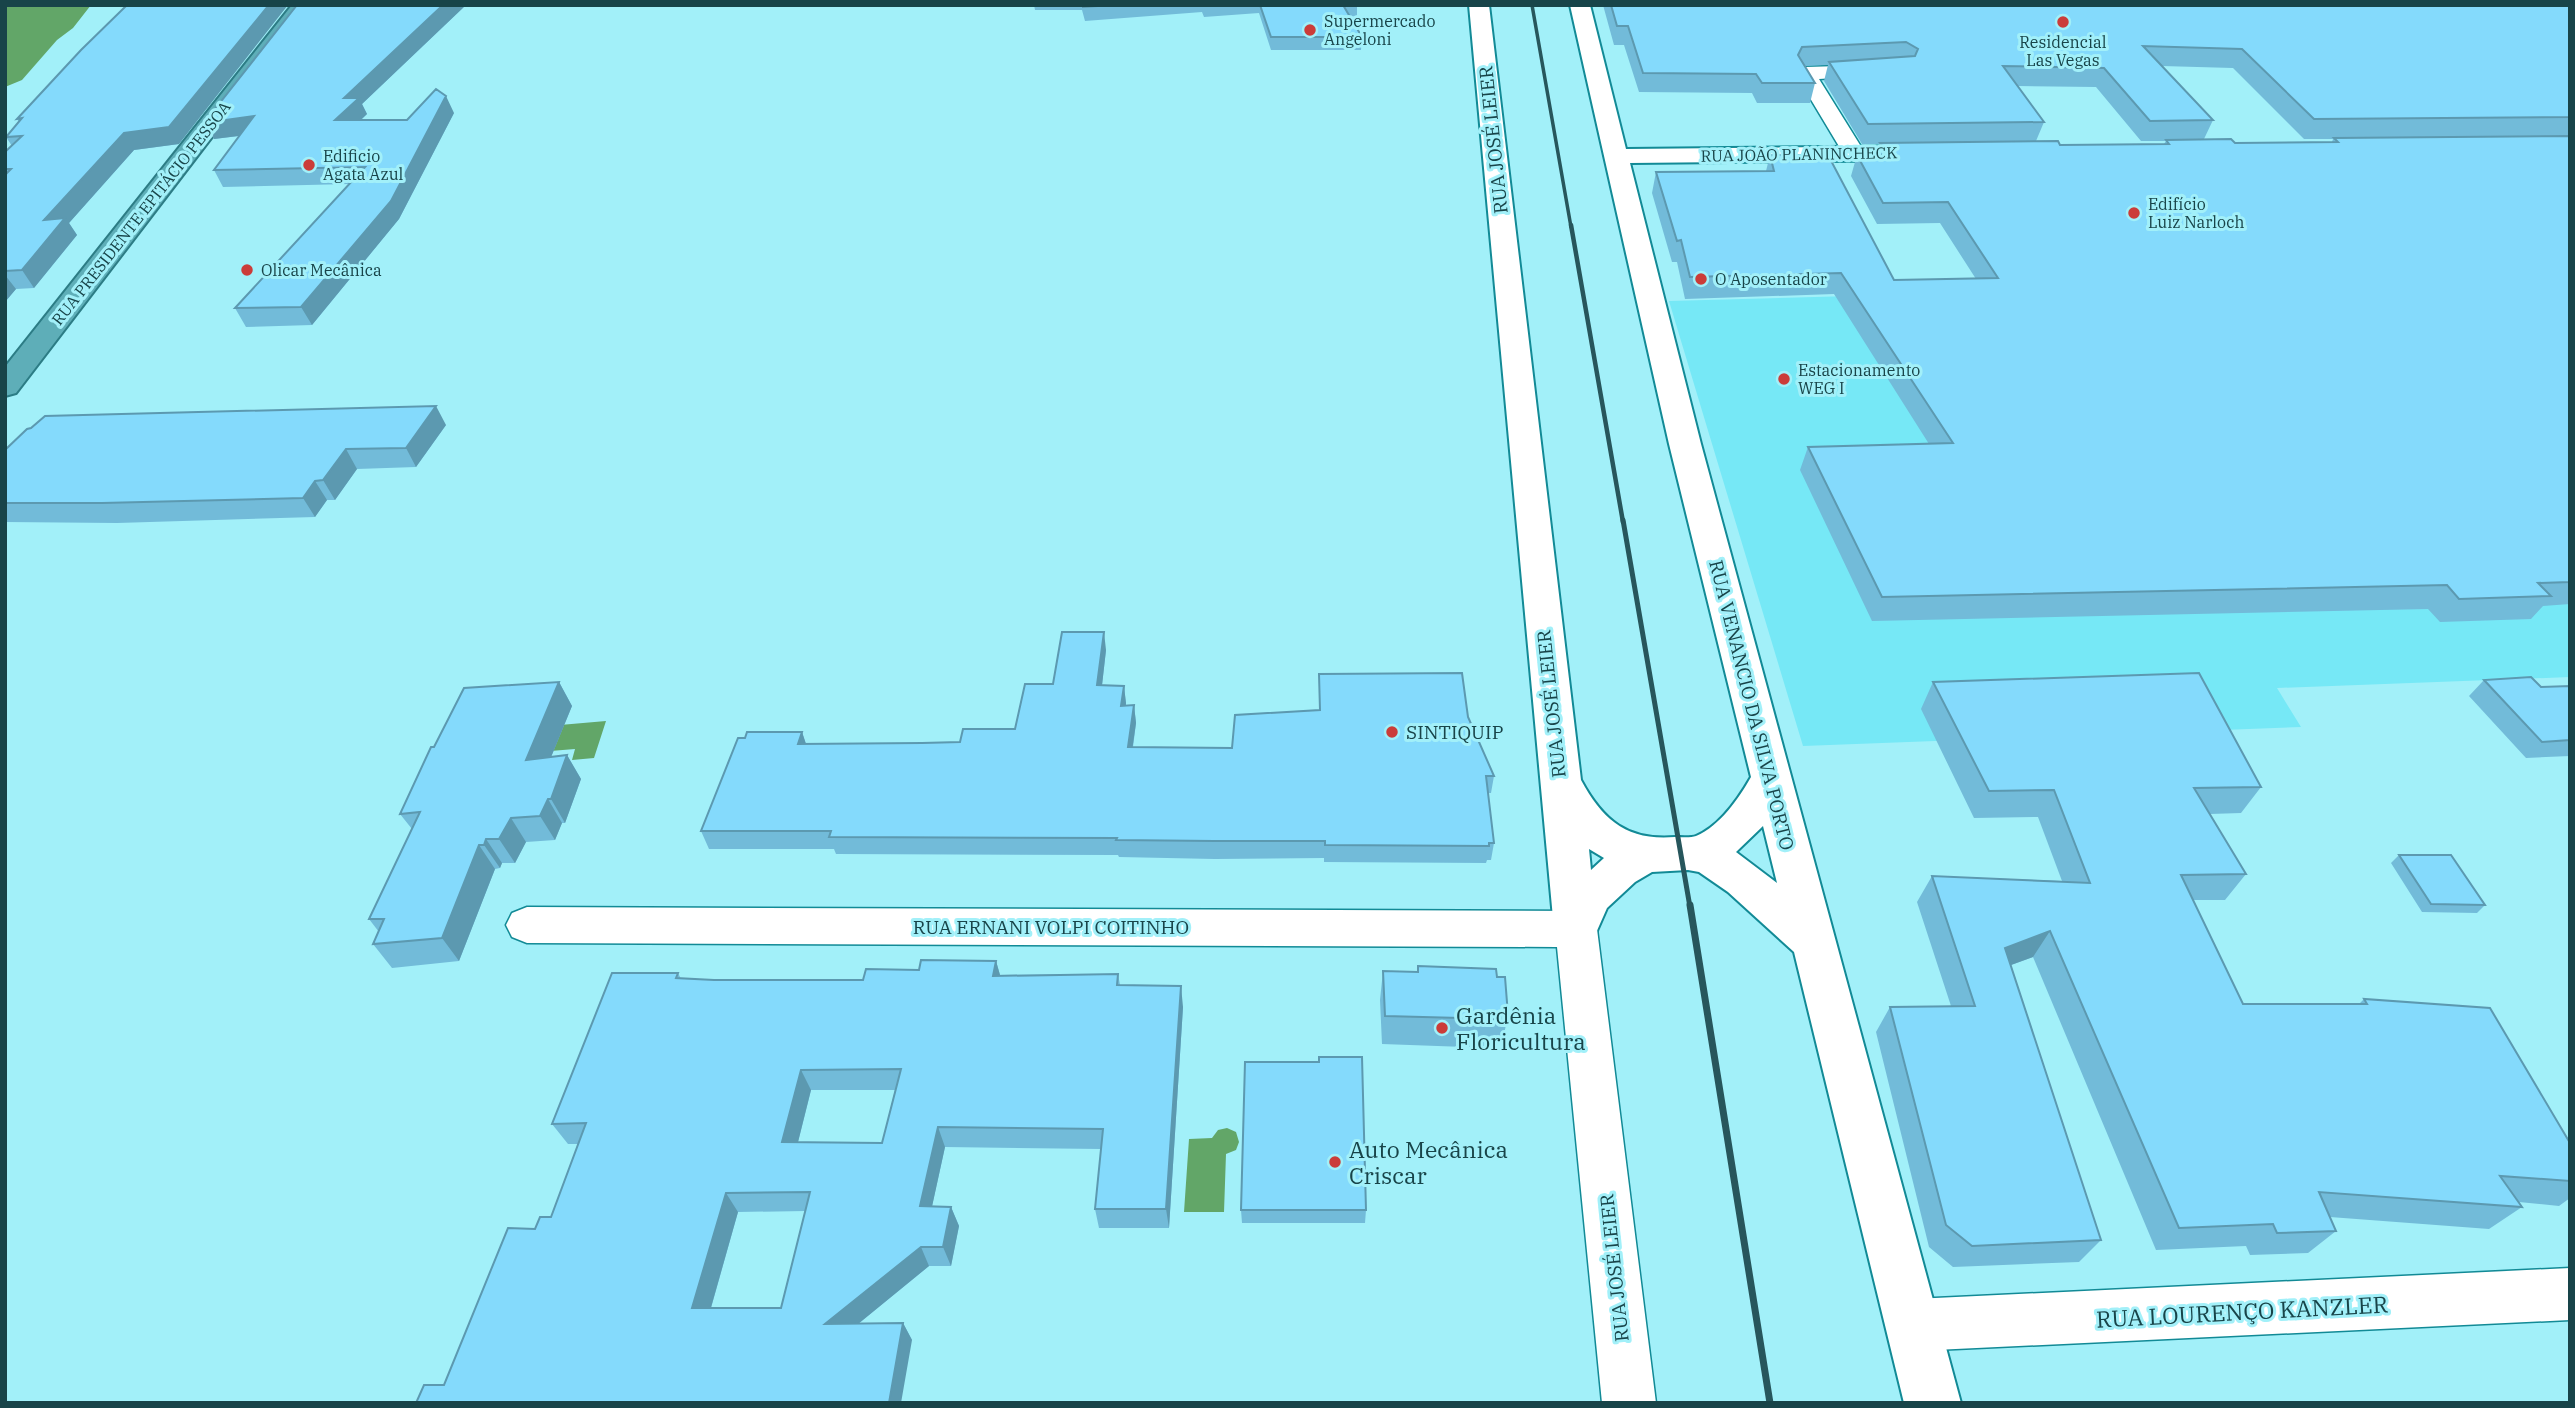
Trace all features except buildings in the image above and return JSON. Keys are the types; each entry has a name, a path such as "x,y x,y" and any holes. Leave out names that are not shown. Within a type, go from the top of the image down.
{"highway":[{"name":"RUA PRESIDENTE EPITÁCIO PESSOA","path":"5,387 303,5"}],"street":[{"name":"RUA JOSÉ LEIER","path":"1479,5 1558,773 1629,1403"},
{"name":"RUA VENANCIO DA SILVA PORTO","path":"1580,5 1685,444 1933,1403"},
{"path":"1854,153 1805,73 1900,70"},
{"name":"RUA JOÃO PLANINCHECK","path":"1616,156 1950,152"},
{"path":"1825,154 1837,177"},
{"path":"1558,773 1574,809 1595,832 1612,842 1646,855 1701,855 1734,875 1812,941"},
{"path":"1701,855 1736,831 1754,811 1772,776"},
{"path":"1576,929 1590,897 1620,870 1646,855"},
{"name":"RUA ERNANI VOLPI COITINHO","path":"527,925 1576,929"},
{"name":"RUA LOURENÇO KANZLER","path":"1914,1325 2570,1294"}],"shaded area":[{"path":"5,5 91,5 73,28 57,40 22,80 5,87"},
{"path":"2570,279 2570,677 2277,688 2301,727 1803,746 1669,301 2295,284"},
{"path":"606,721 594,758 572,760 575,749 526,753 537,727"},
{"path":"1227,1128 1236,1132 1239,1142 1236,1150 1226,1154 1224,1212 1184,1212 1189,1139 1212,1138 1218,1130"}],"railway":[{"path":"1532,5 1571,227"},
{"path":"1571,225 1623,522"},
{"path":"1623,520 1690,907"},
{"path":"1690,905 1770,1403"}],"place":[{"name":"Residencial Las Vegas","path":"2063,22"},
{"name":"Supermercado Angeloni","path":"1310,30"},
{"name":"Edificio Agata Azul","path":"309,165"},
{"name":"Edifício Luiz Narloch","path":"2134,213"},
{"name":"Olicar Mecânica","path":"247,270"},
{"name":"O Aposentador","path":"1701,279"},
{"name":"Estacionamento WEG I","path":"1784,379"},
{"name":"SINTIQUIP","path":"1392,732"},
{"name":"Gardênia Floricultura","path":"1442,1028"},
{"name":"Auto Mecânica Criscar","path":"1335,1162"}]}
